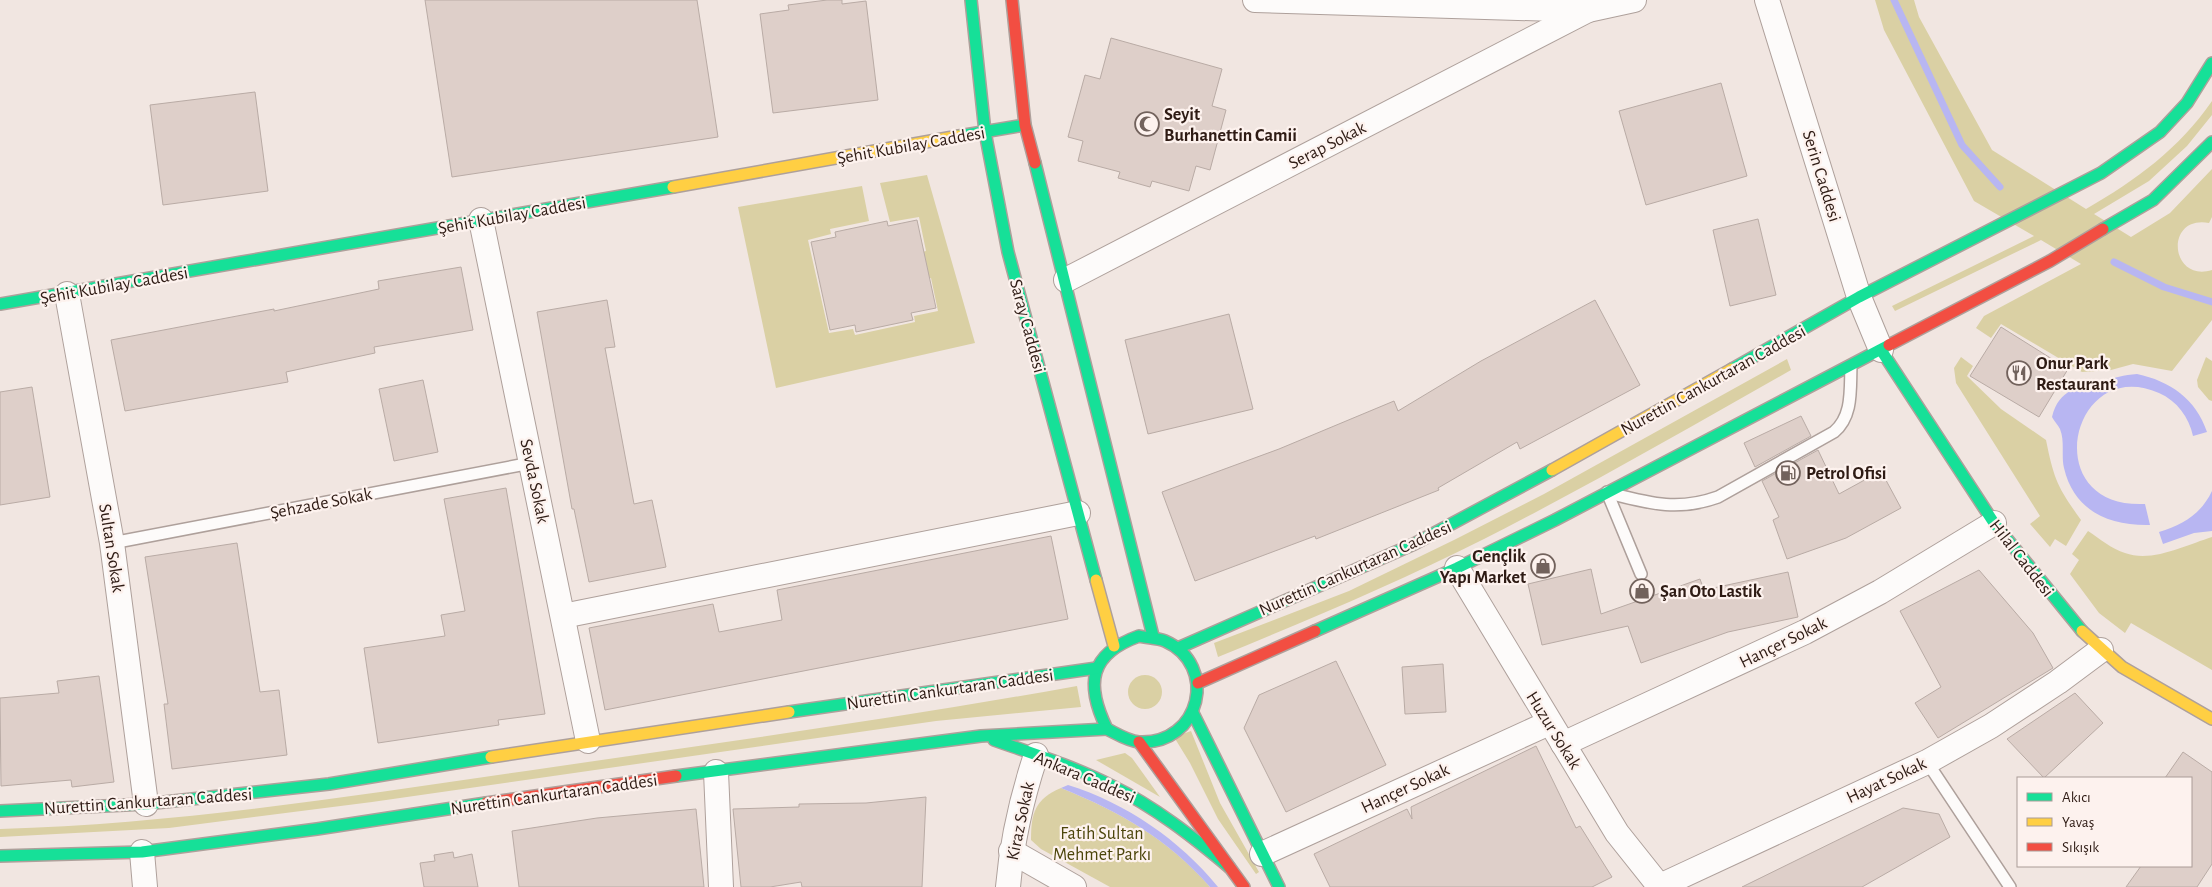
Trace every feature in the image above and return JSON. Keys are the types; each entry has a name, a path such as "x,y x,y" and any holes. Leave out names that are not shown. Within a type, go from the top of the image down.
{"street":[{"name":"Saray Caddesi","path":"971,0 985,132 1008,252 1114,646"},
{"path":"1012,0 1025,125 1066,280 1153,636"},
{"path":"1255,0 1588,10 1634,0"},
{"name":"Serin Caddesi","path":"1767,0 1859,297 1881,350"},
{"name":"Serap Sokak","path":"1066,280 1588,10"},
{"name":"Nurettin Cankurtaran Caddesi","path":"1178,648 1414,544 1498,501 1859,297 2068,191 2130,154 2160,132 2187,103 2212,63"},
{"name":"Şehit Kubilay Caddesi","path":"0,304 68,294 1025,125"},
{"path":"1198,683 1456,568 1851,366 2050,261 2153,200 2212,142"},
{"name":"Sevda Sokak","path":"481,220 588,741"},
{"name":"Sultan Sokak","path":"68,294 112,543 146,804"},
{"name":"Hilal Caddesi","path":"1881,350 1994,523 2071,620 2100,650 2146,682 2212,719"},
{"path":"562,616 1078,513"},
{"name":"Hançer Sokak","path":"1563,744 1804,632 1880,592 1994,523"},
{"name":"Huzur Sokak","path":"1456,568 1617,833 1659,887"},
{"path":"1139,636 1153,636 1178,648 1192,664 1198,683 1198,697 1193,713 1184,726 1174,734 1160,740 1139,742 1107,729 1094,700 1092,684 1097,668 1104,656 1114,646 1126,639 1139,636"},
{"name":"Hayat Sokak","path":"1659,887 1927,762 1991,726 2058,682 2100,650"},
{"name":"Nurettin Cankurtaran Caddesi","path":"0,811 146,804 329,784 588,741 1097,668"},
{"path":"1193,713 1279,887"},
{"name":"Hançer Sokak","path":"1262,854 1549,723"},
{"name":"Nurettin Cankurtaran Caddesi","path":"0,856 142,852 317,829 543,794 981,736 1107,729"},
{"name":"Ankara Caddesi","path":"981,736 1036,755 1111,785 1147,804 1186,830 1229,867"},
{"name":"Ankara Caddesi","path":"1139,742 1244,887"},
{"name":"Kiraz Sokak","path":"1008,887 1011,851 1020,805 1036,755"},
{"path":"716,772 721,887"},
{"path":"1011,851 1074,887"},
{"path":"142,852 144,887"}],"lane":[{"path":"1607,492 1673,506 1697,505 1718,497 1834,432 1843,425 1848,412 1851,366"},
{"name":"Şehzade Sokak","path":"112,543 531,463"},
{"path":"1607,492 1641,574"},
{"path":"1927,762 2010,887"}],"green space":[{"path":"1875,0 1914,0 1919,17 1992,150 2086,209 2139,175 2171,149 2212,101 2212,115 2187,146 2149,181 2094,214 2131,237 2170,213 2212,169 2212,217 2209,223 2194,223 2185,229 2179,238 2178,248 2181,259 2187,267 2198,271 2212,270 2212,320 2172,371 2133,364 2111,370 2082,372 2001,324 1991,338 1976,328 1984,316 2081,264 2041,240 1895,311 1892,306 2034,236 1974,201 1884,30"},
{"path":"927,175 975,343 776,388 738,207 862,186 869,221 830,229 831,234 808,240 829,333 853,329 855,335 915,322 914,316 938,311 931,278 925,280 919,253 926,251 919,217 890,222 880,183"},
{"path":"1961,357 1973,366 1967,376 2001,409 2046,440 2058,483 2081,520 2066,546 2055,539 2050,547 2030,524 2040,516 1956,383 1954,368"},
{"path":"2206,357 2212,361 2212,401 2198,387 2197,380"},
{"path":"1787,359 1791,370 1523,519 1385,586 1218,657 1214,643 1349,591 1456,539 1544,494"},
{"path":"2088,531 2115,549 2135,556 2169,552 2212,537 2212,670 2131,623 2125,633 2099,613 2070,574 2079,560 2072,554"},
{"path":"1145,675 1152,676 1157,680 1161,685 1161,699 1157,704 1152,708 1145,709 1138,708 1133,704 1129,699 1128,692 1129,685 1133,680 1138,676"},
{"path":"1077,686 1081,707 936,721 372,802 169,828 0,837 0,829 66,826 198,815 395,790 871,720"},
{"path":"1191,731 1220,803 1259,872 1256,874 1218,819 1190,763 1174,737"},
{"path":"1125,753 1132,758 1160,797 1096,760"},
{"name":"Fatih Sultan Mehmet Parkı","path":"1061,788 1083,797 1142,828 1177,854 1210,887 1110,887 1041,849 1031,840 1032,822 1036,808 1045,797"}],"water":[{"path":"2137,374 2160,381 2180,393 2196,410 2207,432 2193,436 2189,422 2171,400 2159,393 2129,387 2104,395 2087,412 2078,436 2078,461 2089,483 2111,499 2145,504 2150,525 2135,525 2107,519 2085,505 2069,483 2063,463 2061,434 2059,427 2052,417 2055,407 2060,400 2071,391 2111,379"},
{"path":"2212,491 2212,531 2194,533 2163,544 2159,532 2176,526 2190,518 2208,499"},
{"path":"1068,785 1111,802 1150,825 1187,854 1218,887 1210,887 1177,854 1142,828 1083,797 1061,788"}],"building":[{"path":"425,0 697,0 718,137 452,177"},
{"path":"842,0 842,4 866,1 878,100 773,113 760,14 789,10 788,5"},
{"name":"Seyit Burhanettin Camii","path":"1111,38 1222,69 1212,106 1226,110 1210,170 1196,166 1189,191 1152,181 1150,187 1118,178 1120,172 1078,161 1083,141 1068,137 1085,75 1100,79"},
{"path":"1721,83 1747,176 1646,205 1619,111"},
{"path":"255,92 268,191 163,205 150,105"},
{"path":"1758,219 1776,295 1730,306 1713,230"},
{"path":"917,220 936,308 911,313 913,320 856,332 855,325 830,330 811,242 836,237 835,232 887,221 888,226"},
{"path":"461,267 473,330 374,347 375,353 286,372 288,382 125,411 111,340 274,309 274,311 379,289 378,281"},
{"path":"607,300 615,347 605,348 634,504 652,500 666,567 589,582 574,509 572,509 537,312"},
{"path":"1595,300 1640,385 1520,449 1517,442 1438,488 1439,490 1316,539 1315,536 1195,581 1162,492 1279,449 1394,401 1398,411 1481,361"},
{"path":"1229,314 1253,409 1148,434 1125,340"},
{"name":"Onur Park Restaurant","path":"2001,327 2068,369 2039,417 1970,376"},
{"path":"423,380 438,452 394,461 379,389"},
{"path":"32,387 50,497 0,505 0,392"},
{"path":"1801,416 1811,436 1755,467 1744,443"},
{"path":"1818,450 1839,494 1881,471 1901,508 1846,538 1787,559 1773,520 1779,517 1762,481"},
{"path":"506,488 545,714 498,720 499,725 378,743 364,648 445,636 441,615 465,611 444,499"},
{"path":"1051,536 1068,619 605,710 589,628 713,604 719,632 782,620 777,590"},
{"path":"237,543 260,692 279,690 287,755 172,769 164,704 168,704 145,557"},
{"path":"1591,569 1601,614 1700,579 1704,590 1788,572 1798,617 1728,632 1641,663 1628,626 1542,645 1528,584"},
{"path":"1979,570 2033,633 2053,668 1938,738 1915,703 1941,687 1900,611"},
{"path":"1336,661 1386,765 1286,812 1244,728 1259,695"},
{"path":"1443,664 1446,712 1405,714 1402,667"},
{"path":"99,676 114,782 72,787 71,780 1,786 0,698 59,693 57,681"},
{"path":"2075,693 2103,723 2045,777 2007,739"},
{"path":"1536,746 1576,828 1580,826 1612,877 1592,887 1330,887 1314,854 1407,809 1412,819 1411,807"},
{"path":"2183,752 2212,772 2212,864 2197,887 2126,887 2140,867 2192,867 2192,777 2166,777"},
{"path":"926,797 922,887 802,887 801,882 770,887 741,887 733,809 799,807 799,804 866,803"},
{"path":"1903,808 1939,814 1950,837 1862,887 1742,887"},
{"path":"696,809 704,887 519,887 512,831 597,818"},
{"path":"453,852 454,858 472,854 478,887 424,887 420,863 435,861 434,855"}],"waterway":[{"path":"1894,0 1962,145 2000,187"},
{"path":"2114,262 2164,287 2212,302"}],"traffic: fast":[{"path":"971,0 985,132 1008,252 1096,580"},
{"path":"1732,369 1859,297 2101,173 2160,132 2187,103 2212,63"},
{"path":"959,136 1025,125"},
{"path":"2103,229 2153,200 2212,142"},
{"path":"1035,163 1153,636"},
{"path":"0,304 673,187"},
{"path":"1315,631 1457,568 1555,520 1889,345"},
{"path":"1881,350 1994,523 2082,631"},
{"path":"1178,648 1414,544 1552,470"},
{"path":"1139,636 1165,641 1182,652 1192,667 1197,684 1196,702 1189,718 1177,731 1160,740 1139,742 1127,739 1107,729 1096,698 1094,685 1096,672 1101,661 1122,643 1139,636"},
{"path":"789,712 1097,668"},
{"path":"1193,713 1279,887"},
{"path":"676,776 981,736 1107,729"},
{"path":"994,740 1069,767 1128,794 1173,823 1229,867"},
{"path":"0,811 146,804 329,784 491,757"},
{"path":"0,856 142,852 317,829 486,803"}],"traffic: slow":[{"path":"673,187 959,136"},
{"path":"1552,470 1732,369"},
{"path":"1096,580 1114,646"},
{"path":"2082,631 2122,667 2212,719"},
{"path":"491,757 789,712"}],"traffic: jam":[{"path":"1012,0 1025,125 1035,163"},
{"path":"1889,345 2050,261 2103,229"},
{"path":"1198,683 1315,631"},
{"path":"1139,742 1244,887"},
{"path":"486,803 676,776"}],"place":[{"name":"Seyit Burhanettin Camii","path":"1147,124"},
{"name":"Onur Park Restaurant","path":"2019,373"},
{"name":"Petrol Ofisi","path":"1788,473"},
{"name":"Gençlik Yapı Market","path":"1543,566"},
{"name":"Şan Oto Lastik","path":"1642,591"}]}
